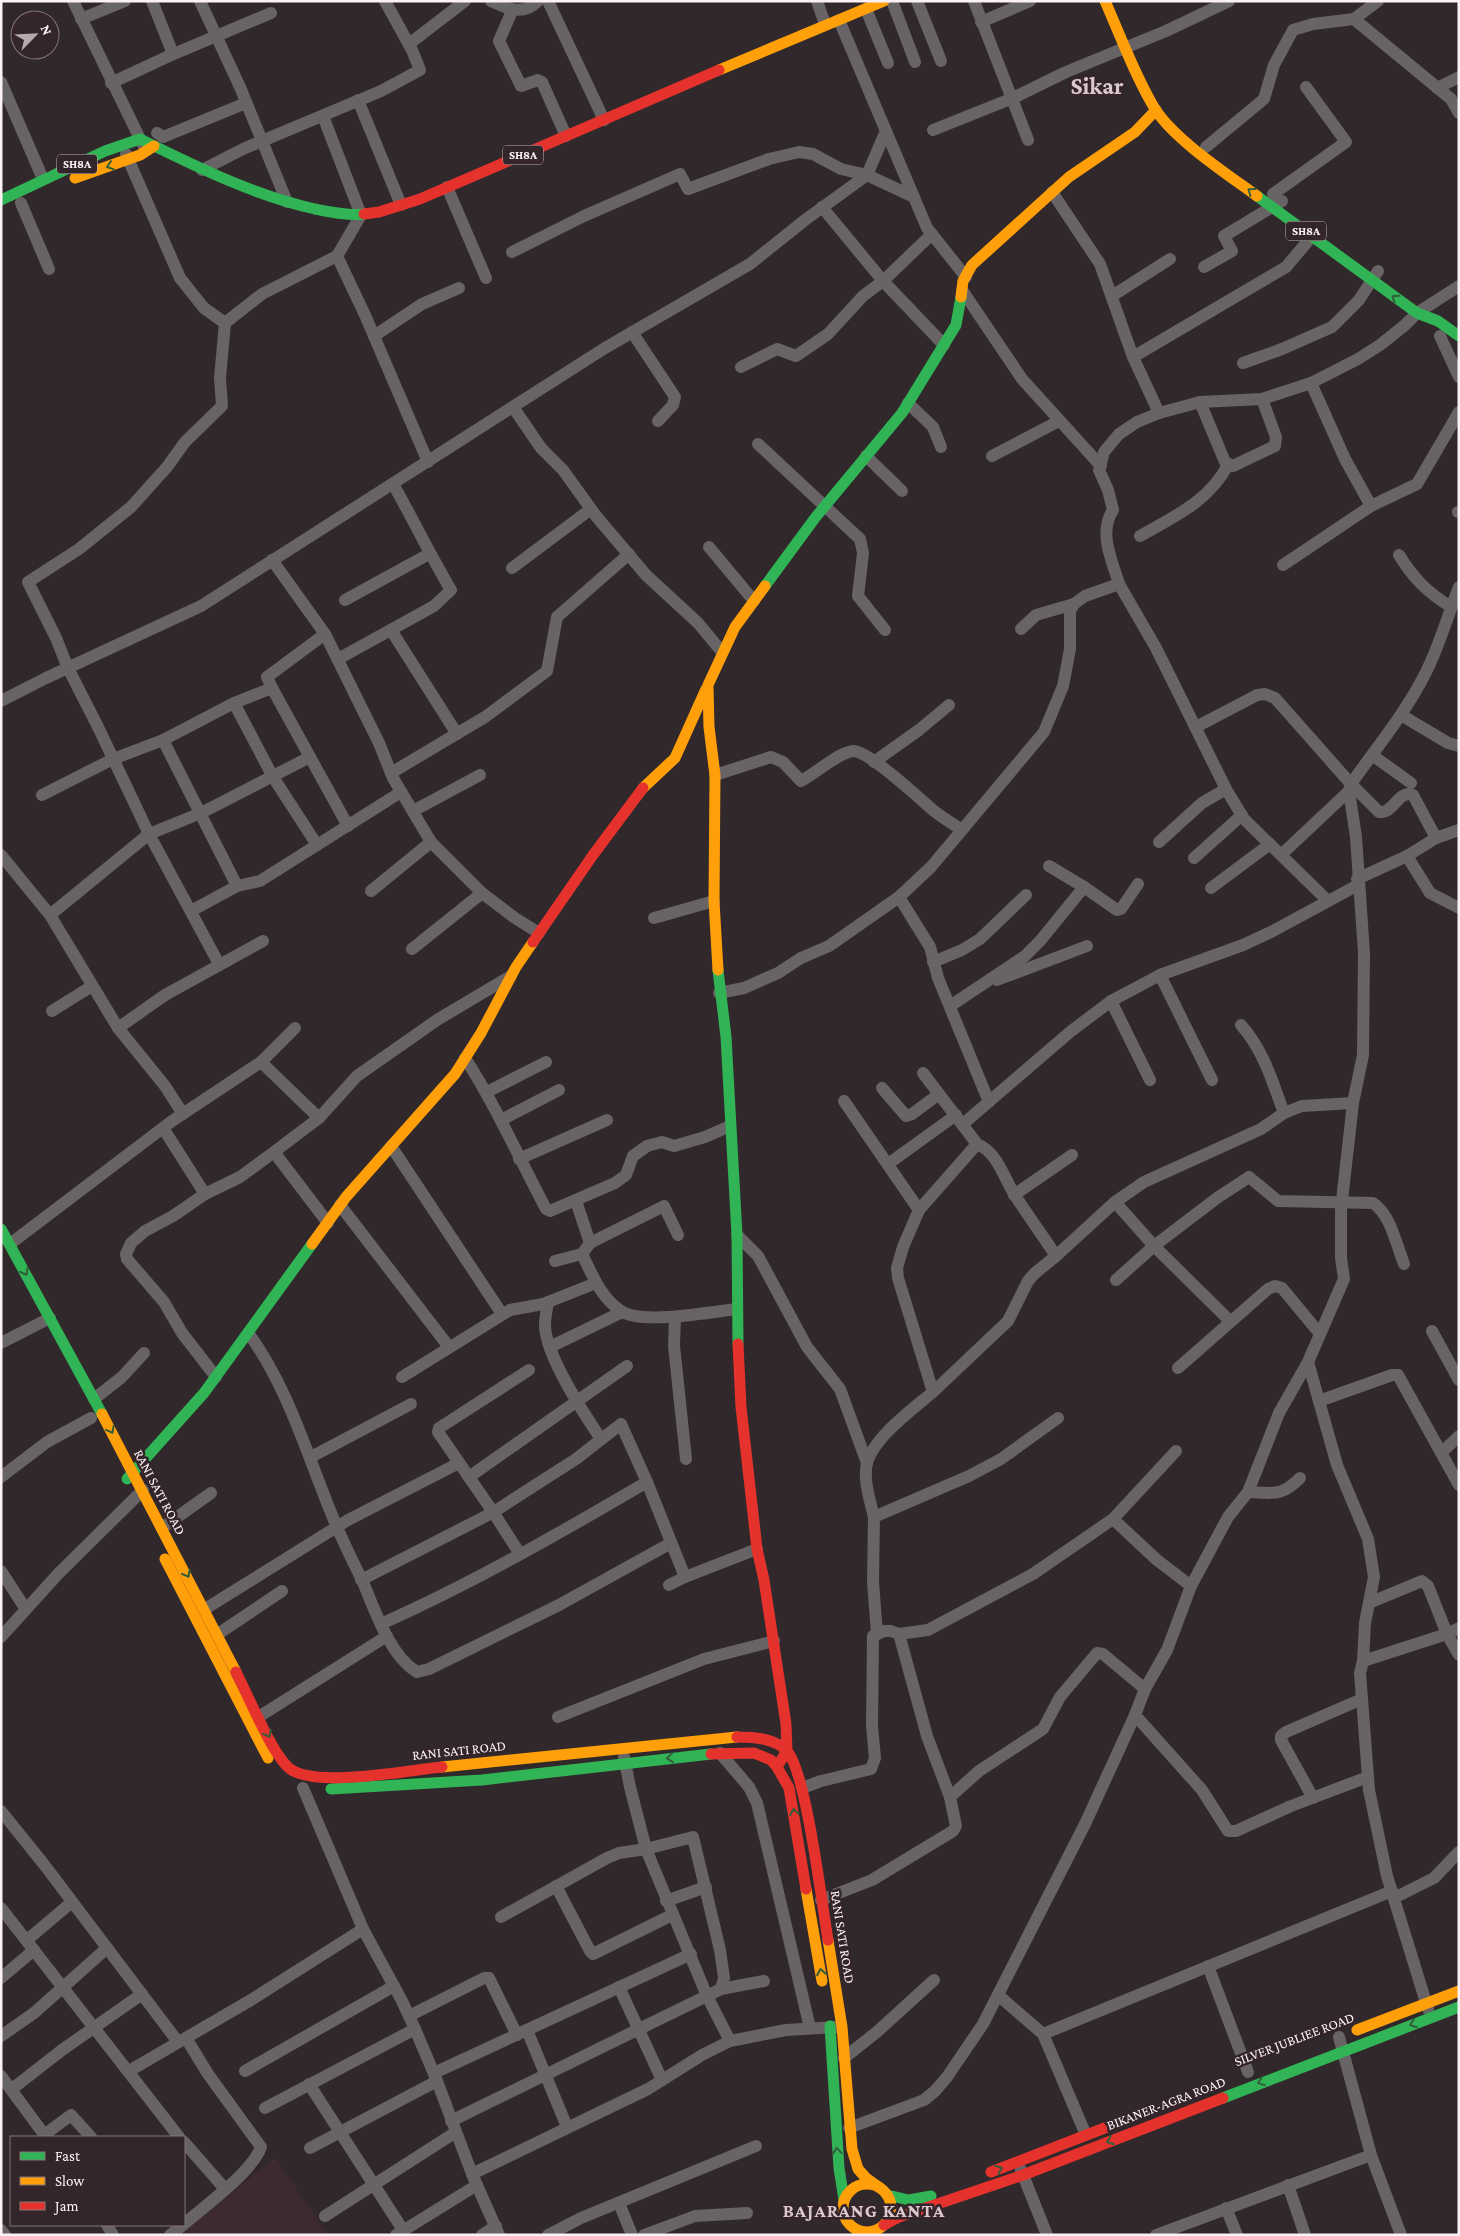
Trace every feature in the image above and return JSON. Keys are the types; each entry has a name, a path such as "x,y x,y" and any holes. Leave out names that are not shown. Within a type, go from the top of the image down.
{"street":[{"path":"73,1 111,83 140,139 150,149"},
{"path":"81,19 124,1"},
{"path":"152,1 174,54"},
{"path":"200,1 246,103 287,202"},
{"path":"202,170 262,141 381,91 420,70 409,44 385,1"},
{"path":"409,44 465,1"},
{"path":"491,1 512,11 524,10 534,6 538,1"},
{"path":"548,1 604,120"},
{"path":"817,1 825,24"},
{"name":"SH8A","path":"8,210 68,181 150,149 254,191 287,202 334,213 362,215 402,205 447,187 825,24 884,1"},
{"path":"892,1 915,62"},
{"path":"917,1 941,61"},
{"path":"974,1 1028,140"},
{"path":"981,22 1030,1"},
{"name":"SH8A","path":"1105,1 1141,82 1156,110 1198,153 1276,201"},
{"path":"933,130 1013,98 1066,72 1126,48 1229,1"},
{"path":"1206,147 1264,98 1274,65 1294,30 1313,24 1354,19 1378,1"},
{"path":"866,9 888,63"},
{"path":"512,11 500,37 501,45 521,86 538,80 542,82 566,136"},
{"path":"111,83 271,13"},
{"path":"1354,19 1450,99 1459,113"},
{"path":"839,20 914,197 932,234 966,277"},
{"path":"1437,88 1459,77"},
{"path":"1,82 43,179"},
{"path":"1204,268 1232,251 1224,236 1276,201 1346,142 1306,87"},
{"path":"358,100 402,205"},
{"path":"157,133 163,137 246,103"},
{"path":"125,1481 204,1393 340,1205 455,1074 511,976 592,855 641,790 675,758 735,627 824,507 908,403 956,325 962,290 972,265 1069,177 1135,132 1156,110"},
{"path":"219,964 149,834 28,582 79,549 131,507 167,467 185,442 222,406 220,378 225,323 262,294 338,256 362,215 323,116"},
{"path":"1,701 201,606 632,332 750,264 822,207 867,175 886,131"},
{"name":"SH8A","path":"1179,133 1206,147 1374,276 1459,336"},
{"name":"SH8A","path":"1,200 43,179 140,139"},
{"path":"122,145 180,278 204,308 225,323"},
{"path":"512,252 584,216 680,174 688,189 769,159 799,152 813,154 841,169 867,175 914,197"},
{"path":"447,187 486,278"},
{"path":"1052,192 1100,264 1134,357 1159,413"},
{"path":"22,203 49,269"},
{"path":"822,207 883,281 944,345"},
{"path":"1134,357 1286,267 1316,232"},
{"path":"741,366 777,349 796,356 803,353 828,334 863,296 883,281 932,234"},
{"path":"338,256 428,462"},
{"path":"1112,296 1170,259"},
{"path":"1243,363 1282,349 1332,327 1359,300 1374,276"},
{"path":"1327,900 1242,815 1226,790 1156,648 1120,584 1106,543 1108,518 1113,510 1108,490 1099,470 1104,452 1119,434 1137,422 1159,413 1200,402 1262,399 1311,383 1358,359 1380,345 1405,326 1421,310 1459,286"},
{"path":"374,336 422,304 459,288"},
{"path":"962,290 1010,365 1100,466"},
{"path":"632,332 675,397 673,406 658,421"},
{"path":"1440,336 1459,377"},
{"path":"1311,383 1345,459 1371,506"},
{"path":"1228,466 1237,466 1275,446 1276,437 1262,399"},
{"path":"1200,402 1228,466"},
{"path":"908,403 933,427 942,447"},
{"path":"513,408 540,448 563,470 591,509 646,575 698,623 722,652"},
{"path":"1283,565 1371,506 1417,484 1459,412"},
{"path":"992,456 1059,421"},
{"path":"758,444 860,539 862,553 858,596 885,630"},
{"path":"866,456 902,491"},
{"path":"1140,536 1206,496 1220,481 1228,466"},
{"path":"338,659 434,606 451,590 429,554 417,526 393,484"},
{"path":"512,568 591,509"},
{"path":"710,547 754,601"},
{"path":"345,600 429,554"},
{"path":"391,773 485,717 546,671 557,617 629,554"},
{"path":"1399,555 1413,577 1432,595 1451,608"},
{"path":"272,560 325,634 391,773 431,842 482,893 515,918 539,933"},
{"path":"719,994 744,988 829,946 899,897 931,868 1044,732 1063,686 1070,649 1070,611 1074,604 1084,596 1120,584"},
{"path":"1282,854 1350,788 1401,715 1424,677 1442,638 1459,587"},
{"path":"1021,628 1036,615 1074,604"},
{"path":"391,630 457,734"},
{"path":"325,634 267,677 348,826"},
{"path":"708,685 709,727 715,775 714,901 719,994 726,1037 737,1235 736,1309 741,1407 757,1550 774,1641 786,1724 787,1751 778,1765"},
{"path":"42,795 113,759 163,740 234,703 272,688 273,690"},
{"path":"1196,727 1257,695 1265,694 1275,698 1350,788 1382,814 1404,795 1413,795 1436,838"},
{"path":"234,703 274,777 317,844"},
{"path":"874,762 919,730 949,705"},
{"path":"1401,715 1448,743 1459,746"},
{"path":"163,740 186,789 201,813 237,886"},
{"path":"715,775 771,757 783,762 801,781 844,754 856,751 874,762 920,797 933,810 962,830"},
{"path":"1372,755 1411,784"},
{"path":"50,915 149,834 201,813 310,758"},
{"path":"413,811 480,775"},
{"path":"849,2128 924,2100 935,2090 963,2055 998,1995 1085,1824 1145,1689 1167,1650 1192,1586 1228,1517 1248,1492 1279,1414 1308,1362 1344,1279 1341,1258 1342,1202 1353,1103 1363,1055 1364,953 1356,837 1350,788"},
{"path":"1159,842 1202,803 1226,790"},
{"path":"190,911 237,886 260,881 401,792"},
{"path":"1194,858 1242,815"},
{"path":"888,1164 989,1102 1070,1032 1110,1001 1160,976 1243,945 1271,932 1436,838 1459,830"},
{"path":"371,891 431,842"},
{"path":"1211,888 1270,844"},
{"path":"1,855 50,915 118,1028 164,1086 183,1114"},
{"path":"1407,856 1430,893 1459,908"},
{"path":"1049,866 1084,886 1119,910 1138,884"},
{"path":"950,1006 985,984 1034,947 1084,886"},
{"path":"412,949 482,893"},
{"path":"933,962 962,950 980,939 1026,895"},
{"path":"899,897 928,942 933,962 989,1102"},
{"path":"654,918 714,901"},
{"path":"118,1028 165,995 263,941"},
{"path":"985,984 1087,946"},
{"path":"216,1377 182,1333 164,1302 128,1260 126,1254 130,1243 205,1194 240,1177 319,1118 357,1076 437,1020 511,976"},
{"path":"1160,976 1212,1080"},
{"path":"52,1012 92,986"},
{"path":"1110,1001 1150,1080"},
{"path":"1241,1025 1254,1040 1262,1056 1284,1113"},
{"path":"6,1248 163,1128 261,1062 294,1028"},
{"path":"465,1058 487,1092 519,1159 546,1208 550,1211 615,1183 626,1175 633,1156 647,1146 662,1142 674,1146 705,1138 730,1126"},
{"path":"261,1062 319,1118"},
{"path":"487,1092 546,1062"},
{"path":"923,1073 977,1144 984,1147 1004,1172 1014,1195 1056,1256"},
{"path":"882,1088 906,1116 912,1114 939,1094"},
{"path":"501,1120 559,1090"},
{"path":"844,1101 919,1210"},
{"path":"867,1463 878,1442 1008,1321 1028,1281 1115,1202 1144,1182 1261,1129 1284,1113 1302,1106 1353,1103"},
{"path":"519,1159 607,1120"},
{"path":"163,1128 205,1194"},
{"path":"933,1392 898,1278 897,1268 903,1247 919,1210 977,1144"},
{"path":"391,1146 502,1314"},
{"path":"274,1152 328,1223"},
{"path":"1014,1195 1072,1155"},
{"path":"1116,1280 1154,1246 1217,1198 1250,1177 1278,1201 1373,1203 1380,1208 1404,1264"},
{"path":"576,1201 590,1243"},
{"path":"1115,1202 1154,1246 1230,1321"},
{"path":"340,1205 449,1347"},
{"path":"555,1261 582,1254 590,1243 664,1206 678,1235"},
{"path":"1,1229 6,1248 45,1320 91,1418 125,1481 138,1494 254,1720 276,1772 286,1780 313,1789 337,1784 482,1780 740,1751 758,1753 778,1765 790,1788 824,1988"},
{"path":"737,1235 758,1256 807,1347 840,1389 867,1463 867,1485 874,1516 874,1582 877,1634"},
{"path":"582,1254 600,1290 622,1312 636,1316 675,1317 736,1309"},
{"path":"402,1377 502,1314 515,1308 548,1302 596,1283"},
{"path":"1178,1368 1230,1321 1268,1289 1275,1286 1282,1288 1320,1334"},
{"path":"548,1302 545,1326 550,1347 576,1401 601,1438"},
{"path":"550,1347 622,1312"},
{"path":"675,1317 674,1346 686,1459"},
{"path":"1,1344 45,1320"},
{"name":"RANI SATI ROAD","path":"45,1320 94,1399 133,1472 138,1494 162,1528 205,1609 218,1634 254,1720 285,1765 294,1773 337,1784 622,1747 749,1737 773,1742 787,1751 796,1765 802,1788 821,1900 833,2023 844,2058 852,2149 858,2169 883,2191"},
{"path":"1432,1331 1459,1380"},
{"path":"248,1334 268,1359 311,1457 336,1527 384,1630 407,1666 417,1672 429,1669 559,1605 671,1543"},
{"path":"94,1399 122,1377 144,1353"},
{"path":"1308,1362 1337,1465 1368,1539 1374,1577 1365,1623 1363,1661 1360,1673 1368,1777 1373,1809 1393,1895 1432,2017"},
{"path":"469,1477 627,1366"},
{"path":"520,1554 439,1435 439,1428 529,1370"},
{"path":"1319,1401 1392,1375 1398,1375 1459,1485"},
{"path":"311,1457 411,1404"},
{"path":"1,1477 47,1442 91,1418"},
{"path":"874,1516 969,1476 1001,1458 1058,1418"},
{"path":"361,1580 493,1512 576,1459 621,1424 647,1482 685,1577"},
{"path":"1441,1453 1459,1436"},
{"path":"802,1788 820,1781 871,1769 875,1758 872,1726 873,1636 891,1631 899,1634 928,1630 1006,1589 1056,1559 1113,1519 1176,1451"},
{"path":"205,1609 336,1527 459,1463"},
{"path":"1248,1492 1281,1492 1290,1488 1300,1478"},
{"path":"254,1720 384,1630 647,1482"},
{"path":"1,1637 25,1608 138,1494"},
{"path":"162,1528 211,1494"},
{"path":"1113,1519 1158,1560 1192,1586"},
{"path":"670,1585 685,1577 757,1550"},
{"path":"1,1571 25,1608"},
{"path":"1369,1603 1422,1580 1428,1586 1453,1631 1459,1655"},
{"path":"218,1634 282,1591"},
{"path":"1363,1661 1453,1631"},
{"path":"821,1900 872,1880 953,1830 957,1821 927,1736 899,1634"},
{"path":"558,1717 704,1659 774,1641"},
{"path":"950,1797 979,1771 1043,1729 1060,1697 1097,1654 1103,1654 1145,1689"},
{"path":"1312,1798 1281,1740 1281,1736 1286,1732 1362,1699"},
{"path":"1135,1715 1202,1790 1228,1831 1236,1831 1312,1798 1368,1777"},
{"path":"622,1747 646,1850 707,1996 730,2040"},
{"path":"720,1753 749,1788 757,1803 810,2028"},
{"path":"313,1789 363,1929 415,2029 436,2077 474,2180 497,2230 482,2235"},
{"path":"1,1811 142,1994 182,2040 261,2147 258,2157 225,2189 185,2222"},
{"path":"501,1917 607,1858 619,1854 646,1850 693,1836 720,1950 724,1978 721,1989"},
{"path":"1042,2034 1208,1966 1423,1885 1434,1878 1459,1852"},
{"path":"556,1886 590,1951 594,1954 672,1915"},
{"path":"666,1901 706,1887"},
{"path":"1,1978 72,1902"},
{"path":"1,1908 6,1923 31,1945 178,2136"},
{"path":"129,2072 363,1929"},
{"path":"1,2036 34,2013 107,1948"},
{"path":"310,2148 436,2077 522,2032 691,1954"},
{"path":"1208,1966 1248,2072"},
{"path":"409,2016 484,1978 489,1978 522,2032 545,2076 567,2127"},
{"path":"844,2058 878,2031 934,1980"},
{"path":"325,2216 454,2126 545,2076 721,1989 764,1981"},
{"path":"245,2071 394,1986"},
{"path":"619,1987 662,2080"},
{"name":"SILVER JUBLIEE ROAD","path":"1334,2039 1459,1991"},
{"path":"90,2136 72,2115 45,2136 6,2086 142,1994"},
{"path":"998,1995 1042,2034 1086,2135"},
{"name":"BIKANER-AGRA ROAD","path":"876,2230 900,2217 1023,2174 1342,2050 1459,2007"},
{"path":"309,2084 372,2184 399,2232 474,2180 567,2127 648,2089 730,2040 833,2023 836,2138 844,2200 842,2211 846,2221 847,2235"},
{"path":"265,2108 415,2029"},
{"path":"1334,2039 1342,2050 1371,2155 1402,2235"},
{"path":"844,2200 850,2191 859,2185 869,2184 900,2200 913,2201 926,2198 1122,2121"},
{"path":"185,2143 225,2189"},
{"path":"548,2235 581,2218 756,2146"},
{"path":"1156,2235 1371,2155"},
{"path":"1018,2161 1047,2235"},
{"path":"1288,2185 1305,2235"},
{"path":"846,2221 854,2229 864,2232 876,2230 890,2216 891,2206 883,2191"},
{"path":"619,2203 632,2235"},
{"path":"1226,2208 1236,2235"},
{"path":"644,2235 695,2216 747,2214"},
{"path":"170,2235 181,2226"},
{"path":"1,2230 5,2235"}],"shaded area":[{"path":"275,2157 328,2235 181,2235"}],"traffic: fast":[{"path":"1,200 105,151 140,139 204,170 270,196 315,209 345,214 364,214"},
{"path":"1257,196 1417,313 1438,321 1459,336"},
{"path":"765,586 815,518 902,413 956,325 961,297"},
{"path":"718,970 726,1037 737,1235 738,1344"},
{"path":"1,1229 102,1414"},
{"path":"127,1479 204,1393 312,1244"},
{"path":"331,1789 482,1780 711,1754"},
{"path":"1223,2098 1459,2007"},
{"path":"830,2026 839,2168 844,2200"},
{"path":"887,2195 909,2200 931,2196"}],"traffic: slow":[{"path":"719,70 884,1"},
{"path":"1105,1 1141,83 1164,121 1202,156 1257,196"},
{"path":"961,297 963,281 972,265 1069,177 1135,132 1156,110"},
{"path":"75,178 140,155 154,146"},
{"path":"718,970 714,901 715,775 709,727 708,685 735,627 765,586"},
{"path":"643,788 675,758 706,689"},
{"path":"312,1244 346,1197 455,1074 481,1033 516,967 533,942"},
{"path":"102,1414 236,1672"},
{"path":"165,1559 268,1758"},
{"path":"442,1767 737,1737"},
{"path":"806,1889 822,1981"},
{"path":"828,1940 842,2027 852,2149 858,2169 866,2178 880,2188"},
{"path":"1357,2030 1459,1991"},
{"path":"867,2184 876,2186 884,2191 889,2199 891,2208 889,2217 884,2225 876,2230 867,2232 858,2230 850,2225 845,2217 843,2208 845,2199 850,2191 858,2186 867,2184"}],"traffic: jam":[{"path":"364,214 379,212 420,199 719,70"},
{"path":"533,942 593,855 643,788"},
{"path":"738,1344 741,1407 757,1549 764,1580 786,1724 787,1751 778,1765"},
{"path":"236,1672 260,1723 282,1760 289,1768 301,1774 340,1778 442,1767"},
{"path":"737,1737 757,1738 776,1743 787,1751 794,1763 807,1810 828,1940"},
{"path":"711,1754 754,1753 771,1760 777,1767 789,1788 806,1889"},
{"path":"884,2225 899,2217 1023,2175 1223,2098"},
{"path":"991,2172 1115,2124"}],"district":[{"name":"Sikar","path":"1097,86"},
{"name":"BAJARANG KANTA","path":"864,2210"}]}
